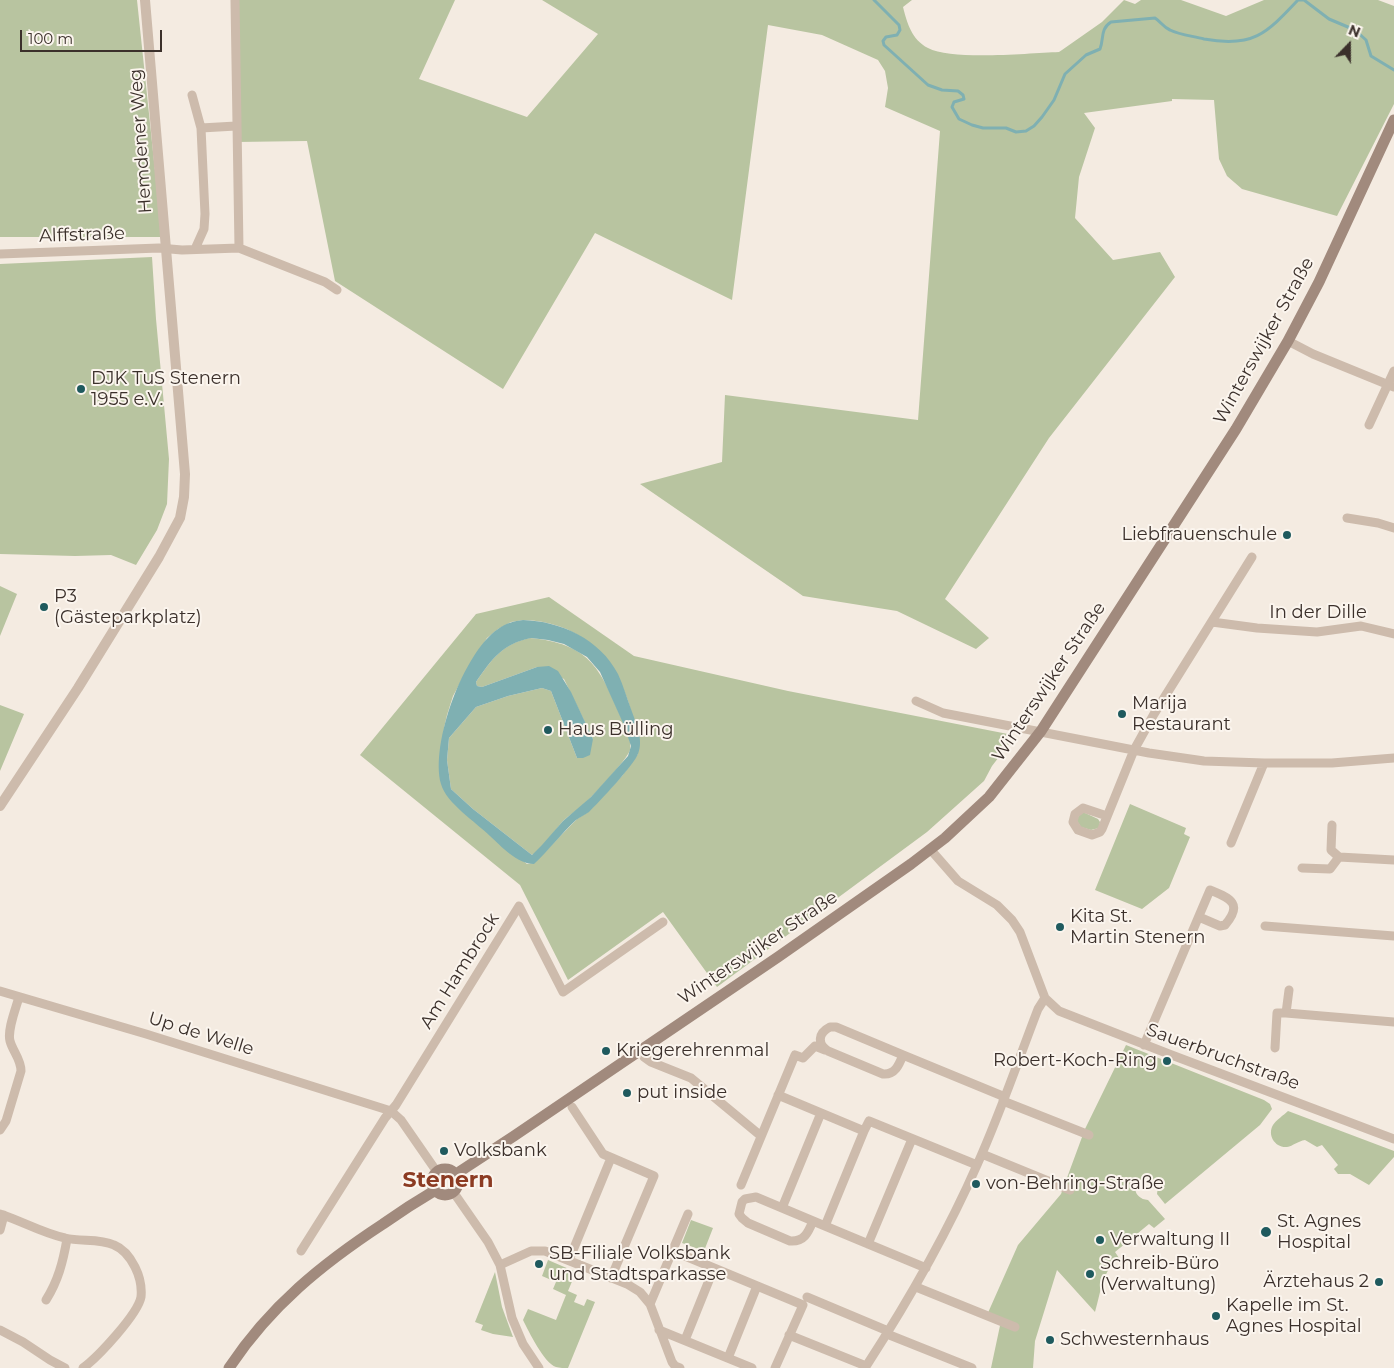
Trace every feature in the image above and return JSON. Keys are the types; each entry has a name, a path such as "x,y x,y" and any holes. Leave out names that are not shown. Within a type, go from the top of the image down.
{"main road":[{"name":"Winterswijker Straße","path":"456,1174 778,957 945,838 989,797 1041,731 1236,429 1288,341 1322,275 1394,120"},
{"path":"448,1169 456,1174 458,1185 454,1193 444,1196 434,1190 432,1180 437,1172 448,1169"},
{"path":"229,1368 269,1316 303,1282 344,1250 434,1190"}],"street":[{"name":"Hemdener Weg","path":"0,806 78,688 159,556 180,518 184,497 185,474 145,0"},
{"path":"235,0 239,248"},
{"path":"192,95 201,128 205,214 204,229 195,249"},
{"path":"201,128 236,126"},
{"path":"165,249 239,248 326,282 337,290"},
{"name":"Alffstraße","path":"0,254 165,249"},
{"path":"1288,341 1313,354 1391,386"},
{"path":"1369,425 1391,386 1394,371"},
{"path":"1347,518 1378,523 1394,528"},
{"path":"1107,816 1134,750 1154,714 1252,557"},
{"name":"In der Dille","path":"1212,622 1257,628 1309,631 1361,626 1394,634"},
{"path":"916,701 943,713 1134,750 1204,760 1264,763 1332,763 1394,758"},
{"path":"1231,843 1264,763"},
{"path":"1332,825 1331,850 1339,857 1394,860"},
{"path":"789,1335 865,1367 916,1287 977,1165 1038,1009 1045,998 1020,932 1012,920 997,905 958,881 930,849"},
{"path":"1302,868 1330,869 1339,857"},
{"name":"Am Hambrock","path":"391,1111 519,906 563,992 663,922"},
{"path":"1144,1045 1199,917"},
{"path":"1265,926 1394,936"},
{"path":"1286,1013 1289,990"},
{"name":"Up de Welle","path":"0,991 156,1037 391,1111"},
{"path":"0,1130 6,1121 21,1071 21,1063 9,1040 19,997"},
{"name":"Sauerbruchstraße","path":"1045,998 1059,1011 1394,1139"},
{"path":"1275,1048 1277,1012 1394,1022"},
{"path":"828,1052 822,1048 820,1043 821,1035 830,1027 836,1027 1089,1136"},
{"path":"741,1185 795,1055 803,1058 814,1046 882,1074 888,1074 897,1068 903,1055"},
{"path":"644,1057 651,1062 690,1078 761,1136"},
{"path":"778,1095 864,1130"},
{"path":"572,1107 603,1154 654,1176 612,1278"},
{"path":"301,1251 391,1111 401,1120 437,1172"},
{"path":"782,1208 821,1113"},
{"path":"825,1226 868,1121 977,1165"},
{"path":"868,1244 912,1139"},
{"path":"982,1154 1070,1190"},
{"path":"569,1260 611,1158"},
{"path":"454,1193 488,1242 500,1265 512,1318 523,1344 539,1368"},
{"path":"813,1221 804,1238 798,1241 790,1241 748,1223 739,1214 742,1202 756,1197 926,1268"},
{"path":"650,1304 688,1214"},
{"path":"0,1230 2,1215 44,1233 67,1239 105,1242 115,1245 126,1253 132,1261 140,1284 141,1296 137,1308 96,1357 84,1368"},
{"path":"46,1300 55,1286 60,1272 67,1239"},
{"path":"500,1265 536,1250 549,1252 627,1284 640,1292 650,1304 672,1362 680,1368"},
{"path":"673,1251 803,1305 775,1368"},
{"path":"684,1340 714,1268"},
{"path":"728,1358 757,1286"},
{"path":"916,1287 1015,1328"},
{"path":"807,1297 972,1368"},
{"path":"0,1330 65,1368"},
{"path":"660,1330 752,1368"}],"green space":[{"path":"0,0 137,0 162,237 0,237"},
{"path":"236,0 455,0 419,79 527,117 598,34 542,0 912,0 903,7 911,31 922,45 939,52 991,55 1059,52 1102,22 1124,0 1135,4 1141,0 1181,0 1226,16 1264,0 1378,0 1394,6 1394,104 1337,216 1242,189 1227,176 1219,159 1214,100 1172,99 1172,101 1084,113 1095,128 1079,177 1075,218 1113,260 1160,252 1175,277 1049,438 945,599 989,638 976,649 897,611 803,596 640,484 722,462 725,395 918,420 940,131 885,107 888,88 885,71 878,60 822,35 768,25 732,300 595,233 503,389 335,281 307,141 237,142"},
{"name":"DJK TuS Stenern 1955 e.V.","path":"152,257 169,459 167,504 157,530 136,565 111,555 0,554 0,264"},
{"path":"0,586 17,594 0,636"},
{"path":"549,597 634,656 788,691 1013,735 1012,740 992,766 984,781 927,832 717,987 663,912 568,980 520,885 360,755 476,614","holes":["523,620 559,626 589,642 612,668 621,683 630,707 638,754 622,776 588,812 577,819 534,863 527,864 460,809 440,772 444,728 453,696 487,638 511,622"]},
{"path":"530,638 566,646 579,652 589,661 606,684 628,733 630,742 630,750 623,762 594,794 563,821 545,844 532,855 473,809 451,789 447,760 449,738 476,707 508,696 542,688 551,691 577,758 593,739 564,679 537,667 482,687 477,686 476,682 487,666 505,648"},
{"path":"0,705 24,714 0,771"},
{"path":"1130,804 1186,828 1184,834 1190,837 1169,888 1142,909 1095,890"},
{"path":"1083,812 1098,819 1100,822 1099,828 1091,830 1081,827 1077,821"},
{"path":"1126,1045 1264,1100 1270,1104 1272,1109 1260,1125 1165,1204 1157,1194 1154,1181 1146,1178 1137,1183 1135,1190 1139,1197 1148,1200 1165,1219 1154,1228 1149,1224 1115,1252 1119,1258 1109,1269 1095,1312 1057,1270 1035,1341 1033,1368 991,1368 1001,1321 987,1315 1018,1245 1061,1194 1085,1129"},
{"path":"1288,1111 1394,1151 1394,1157 1369,1185 1350,1174 1338,1174 1334,1169 1338,1165 1322,1145 1317,1147 1305,1140 1283,1147 1273,1140 1271,1129 1273,1125"},
{"path":"691,1220 713,1228 704,1251 682,1243"},
{"path":"548,1260 576,1272 568,1291 577,1295 574,1302 584,1306 587,1299 595,1302 568,1368 556,1367 547,1360 523,1320 528,1309 556,1320 566,1295 553,1289 556,1282 542,1276"},
{"path":"495,1272 502,1307 513,1337 481,1330 483,1325 475,1322"}],"water":[{"path":"523,620 537,621 565,628 578,634 601,651 620,678 640,737 638,754 616,783 589,812 576,820 534,864 522,861 510,854 455,805 441,784 439,767 440,746 445,723 462,677 473,657 485,641 498,629 507,624","holes":["531,638 564,644 587,657 600,672 623,723 631,746 628,756 591,797 563,821 532,855 473,809 451,789 447,760 449,738 476,707 508,696 542,688 551,691 577,758 590,755 593,739 571,692 558,671 549,666 537,667 482,687 477,686 476,682 487,666 505,648"]}],"waterway":[{"path":"874,0 899,25 900,30 897,35 886,37 883,41 884,45 928,85 942,90 958,91 963,95 964,99 954,102 952,107 959,119 983,128 1006,128 1016,132 1026,131 1034,126 1042,117 1054,100 1065,74 1086,55 1100,49 1105,28 1111,22 1155,18 1168,29 1178,33 1221,41 1247,40 1267,30 1298,0 1303,0"},
{"path":"1304,0 1329,19 1355,30 1366,40 1371,56 1394,70"}],"place":[{"name":"DJK TuS Stenern 1955 e.V.","path":"81,389"},
{"name":"Liebfrauenschule","path":"1287,535"},
{"name":"P3 (Gästeparkplatz)","path":"44,607"},
{"name":"Marija Restaurant","path":"1122,714"},
{"name":"Haus Bülling","path":"548,730"},
{"name":"Kita St. Martin Stenern","path":"1060,927"},
{"name":"Kriegerehrenmal","path":"606,1051"},
{"name":"Robert-Koch-Ring","path":"1167,1061"},
{"name":"put inside","path":"627,1093"},
{"name":"Volksbank","path":"444,1151"},
{"name":"von-Behring-Straße","path":"976,1184"},
{"name":"St. Agnes Hospital","path":"1266,1232"},
{"name":"Verwaltung II","path":"1100,1240"},
{"name":"SB-Filiale Volksbank und Stadtsparkasse","path":"539,1264"},
{"name":"Schreib-Büro (Verwaltung)","path":"1090,1274"},
{"name":"Ärztehaus 2","path":"1379,1282"},
{"name":"Kapelle im St. Agnes Hospital","path":"1216,1316"},
{"name":"Schwesternhaus","path":"1050,1340"}],"district":[{"name":"Stenern","path":"448,1181"}]}
